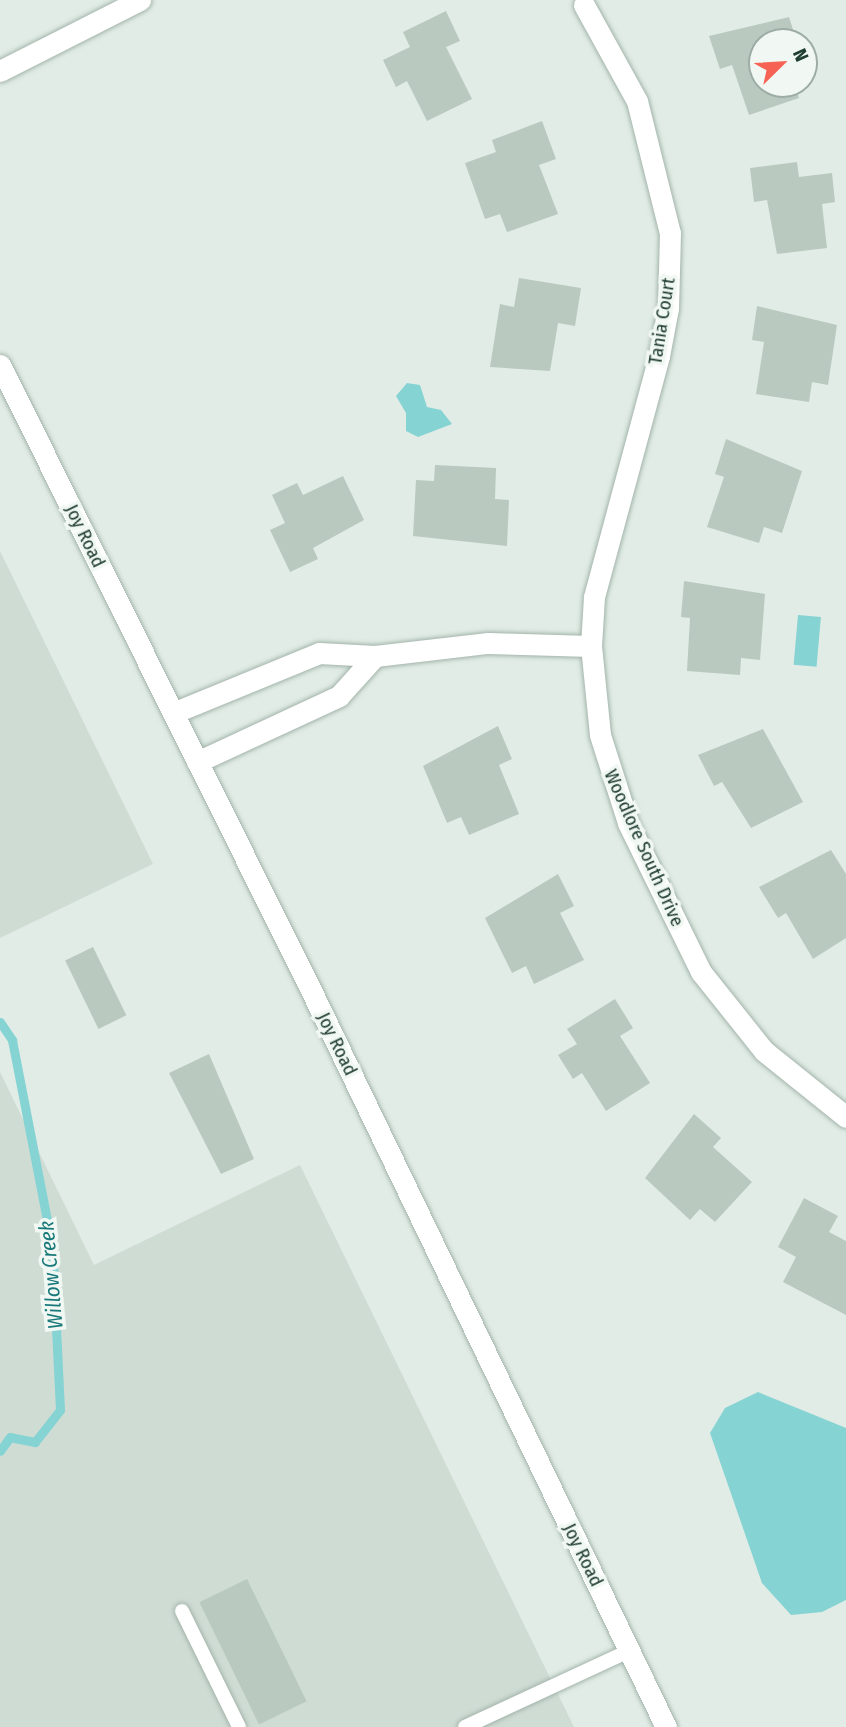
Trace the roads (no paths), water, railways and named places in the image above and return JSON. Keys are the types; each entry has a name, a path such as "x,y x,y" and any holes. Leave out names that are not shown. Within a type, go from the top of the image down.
{"street":[{"path":"0,71 141,0"},
{"name":"Tania Court","path":"584,5 637,101 653,147 665,195 670,272 653,378 602,551 591,646"},
{"name":"Joy Road","path":"0,365 197,761 666,1727"},
{"path":"173,713 319,653 374,656 488,643 591,646"},
{"name":"Woodlore South Drive","path":"591,646 593,702 616,792 701,972 764,1051 846,1117"},
{"path":"197,761 339,696 374,656"}],"lane":[{"path":"183,1611 239,1727"},
{"path":"465,1727 629,1651"}],"water":[{"path":"407,383 420,385 427,407 441,410 452,424 418,437 406,431 406,413 396,396"},
{"path":"798,615 821,617 817,667 794,665"},
{"path":"758,1392 846,1428 846,1600 822,1612 791,1615 762,1583 710,1433 725,1408"}],"waterway":[{"name":"Willow Creek","path":"0,1022 12,1040 52,1246 60,1410 35,1442 10,1437 0,1451"}]}
